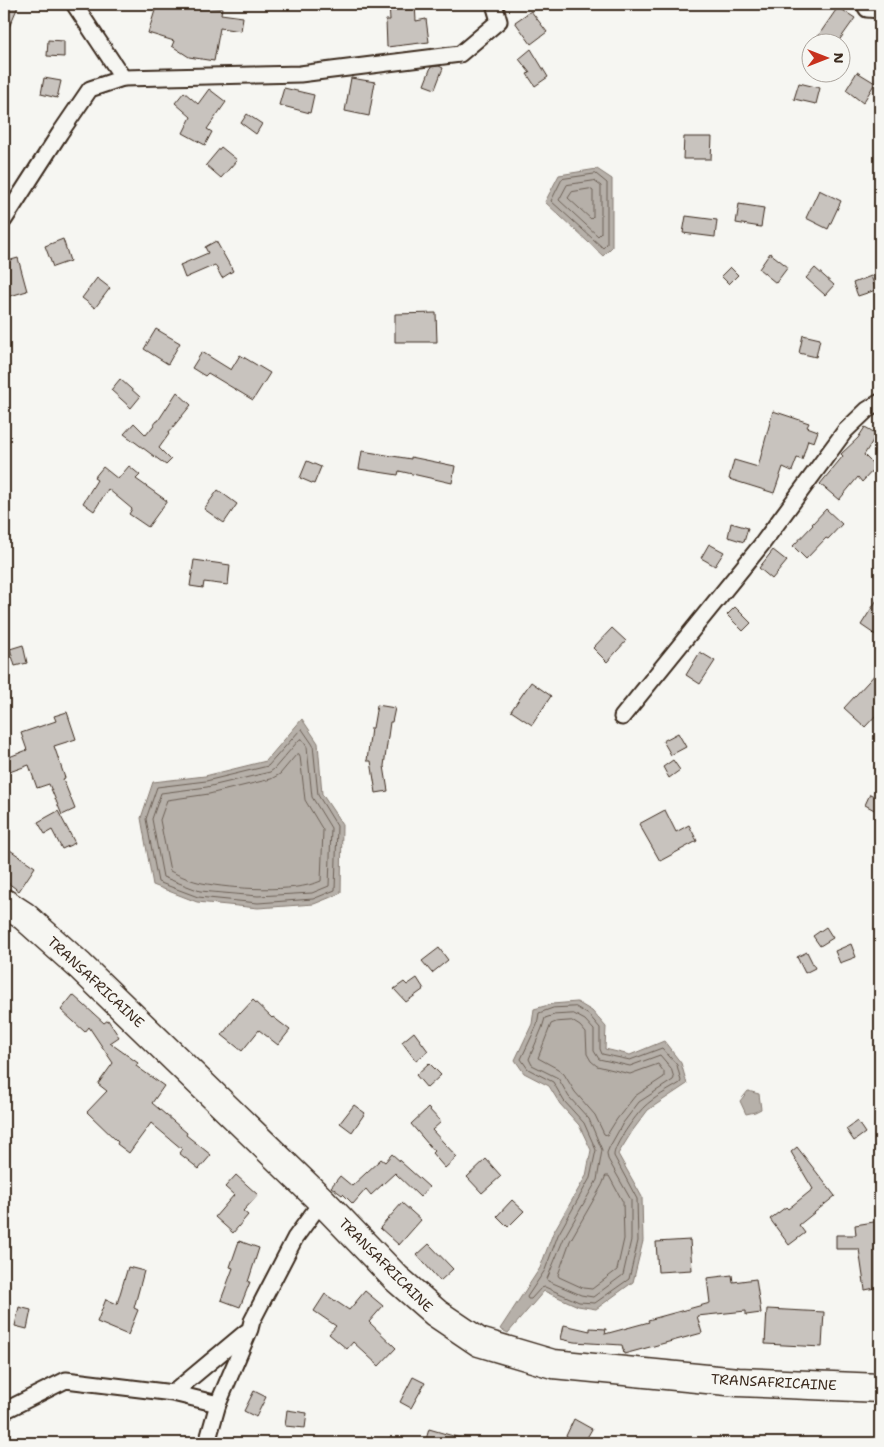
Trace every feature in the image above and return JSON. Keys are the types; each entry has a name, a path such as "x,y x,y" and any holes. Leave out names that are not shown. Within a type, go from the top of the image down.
{"highway":[{"name":"TRANSAFRICAINE","path":"4,903 24,916 80,966 322,1201 396,1278 436,1313 479,1342 553,1364 738,1382 880,1388"}],"street":[{"path":"74,4 123,78"},
{"path":"4,220 90,88 123,78 300,74 460,54 500,21 494,4"},
{"path":"864,4 867,9 880,10"},
{"path":"622,717 762,544 845,431 867,410 880,402"},
{"path":"207,1443 218,1404 252,1321 295,1238 322,1201"},
{"path":"173,1393 250,1329"},
{"path":"4,1411 66,1380 173,1393 218,1404"}],"water":[{"path":"597,169 612,179 612,247 603,256 545,202 559,175"},
{"path":"302,719 318,743 322,794 342,824 341,893 314,904 258,908 197,902 153,885 141,818 153,782 205,776 266,761"},
{"path":"577,1002 592,1011 606,1027 605,1049 630,1055 664,1041 681,1063 687,1084 648,1110 618,1154 642,1197 643,1241 633,1282 596,1309 578,1306 544,1291 508,1333 500,1329 540,1268 553,1233 586,1176 591,1150 579,1125 560,1104 549,1086 524,1073 515,1060 532,1024 534,1009 552,1004"},
{"path":"748,1091 759,1094 761,1109 746,1114 740,1101"}],"building":[{"path":"4,4 19,4 4,39"},
{"path":"157,4 187,4 222,8 221,14 243,17 241,31 220,28 214,61 189,57 172,46 174,41 148,33"},
{"path":"389,4 415,4 416,21 426,19 429,42 387,47 386,20 390,20"},
{"path":"838,7 855,18 845,32 821,32"},
{"path":"531,11 547,32 531,44 515,22"},
{"path":"48,40 64,41 64,57 47,56"},
{"path":"531,49 548,77 535,86 527,74 530,73 519,59"},
{"path":"439,66 443,68 435,89 424,85 431,67"},
{"path":"857,72 875,83 863,103 846,90"},
{"path":"44,78 61,81 57,98 41,94"},
{"path":"351,78 375,82 369,116 345,111"},
{"path":"799,83 820,88 816,104 794,99"},
{"path":"284,88 314,95 310,113 279,105"},
{"path":"209,89 226,102 207,129 212,132 205,145 183,133 191,117 175,103 184,92 198,104"},
{"path":"247,114 262,124 256,134 241,123"},
{"path":"684,137 712,137 711,159 683,159"},
{"path":"221,147 237,160 221,178 206,165"},
{"path":"819,190 841,201 828,229 806,218"},
{"path":"739,204 764,208 761,227 736,223"},
{"path":"686,216 717,220 715,237 683,233"},
{"path":"63,239 70,261 53,267 45,246"},
{"path":"216,241 233,271 222,278 215,265 185,278 180,265 208,253 205,247"},
{"path":"770,253 788,267 776,283 759,269"},
{"path":"18,258 27,291 7,297 4,286 4,262"},
{"path":"730,267 738,275 729,284 721,276"},
{"path":"815,268 834,285 825,295 806,278"},
{"path":"871,276 876,290 858,296 853,283"},
{"path":"97,278 110,288 95,308 82,298"},
{"path":"436,313 437,342 395,342 395,314"},
{"path":"156,329 180,343 168,364 144,349"},
{"path":"803,335 820,339 816,357 799,353"},
{"path":"202,352 231,370 240,355 270,373 253,400 208,373 205,376 192,368"},
{"path":"120,379 140,397 131,408 111,390"},
{"path":"177,392 191,405 168,433 159,448 171,460 166,465 124,434 134,423 146,435 158,421"},
{"path":"773,411 809,423 807,427 818,431 814,442 808,440 802,460 797,458 792,471 783,467 774,493 729,479 734,460 758,467"},
{"path":"865,427 877,434 864,455 876,467 862,482 858,477 839,500 820,484 843,456 841,454 858,438"},
{"path":"362,451 411,459 411,457 455,466 452,483 399,471 398,475 359,469"},
{"path":"307,461 321,467 314,484 300,478"},
{"path":"129,466 140,475 136,479 167,501 148,527 129,514 132,509 108,489 94,511 83,503 97,480 94,478 103,467 118,479"},
{"path":"218,490 237,504 224,523 204,509"},
{"path":"826,509 842,524 806,559 793,546"},
{"path":"731,523 748,528 744,542 728,537"},
{"path":"709,544 724,552 715,566 701,558"},
{"path":"773,550 787,561 772,579 759,568"},
{"path":"194,560 230,565 228,585 204,582 203,588 190,586"},
{"path":"880,595 880,638 861,625"},
{"path":"735,607 751,623 743,631 727,615"},
{"path":"612,628 626,641 607,662 593,648"},
{"path":"23,645 27,663 15,666 10,649"},
{"path":"700,652 715,661 700,684 686,675"},
{"path":"880,669 880,711 865,727 844,708"},
{"path":"531,682 551,696 532,725 511,711"},
{"path":"377,705 395,708 392,722 390,722 384,766 388,791 376,793 371,761 367,761 371,728 373,728"},
{"path":"67,712 76,739 54,746 65,778 63,779 75,809 62,815 49,784 37,788 29,765 4,774 4,759 27,750 21,733 56,721 54,716"},
{"path":"678,733 686,747 671,755 663,741"},
{"path":"673,760 680,770 669,778 663,767"},
{"path":"870,794 880,799 880,813 865,805"},
{"path":"665,810 676,832 689,825 697,841 660,861 639,824"},
{"path":"58,811 75,843 62,849 52,830 45,834 38,822"},
{"path":"4,846 35,867 19,891 4,880"},
{"path":"826,927 833,938 820,946 813,936"},
{"path":"851,944 856,957 840,963 835,951"},
{"path":"439,948 448,960 432,973 422,961"},
{"path":"807,952 815,968 805,973 797,957"},
{"path":"417,978 424,989 406,1002 394,989 404,982 407,985"},
{"path":"73,995 104,1023 108,1020 119,1037 110,1043 138,1063 136,1066 164,1086 152,1103 187,1133 186,1135 211,1155 199,1169 179,1153 182,1149 151,1123 129,1153 117,1144 118,1142 87,1112 107,1091 98,1084 113,1063 89,1027 85,1032 61,1010"},
{"path":"253,1000 272,1018 290,1030 278,1045 259,1030 242,1051 222,1035 240,1012"},
{"path":"414,1032 428,1051 416,1061 402,1042"},
{"path":"429,1063 441,1075 427,1088 416,1075"},
{"path":"354,1105 365,1113 352,1132 340,1123"},
{"path":"428,1108 441,1122 432,1130 457,1157 445,1168 432,1153 434,1151 411,1124"},
{"path":"857,1121 865,1133 854,1141 846,1129"},
{"path":"797,1147 835,1196 799,1225 805,1233 789,1245 770,1219 786,1207 788,1209 813,1189 791,1152"},
{"path":"392,1154 429,1187 420,1197 395,1173 371,1195 366,1189 353,1204 343,1194 331,1187 340,1176 352,1186 381,1159 385,1162"},
{"path":"486,1159 501,1176 482,1193 467,1177"},
{"path":"236,1175 258,1195 243,1211 248,1215 233,1233 215,1217 234,1195 225,1187"},
{"path":"512,1200 524,1211 508,1227 497,1216"},
{"path":"402,1203 421,1220 399,1245 380,1228"},
{"path":"880,1221 880,1287 865,1290 859,1249 836,1249 836,1235 856,1235 855,1225"},
{"path":"690,1240 692,1270 658,1272 656,1242"},
{"path":"239,1241 259,1248 248,1282 250,1282 240,1307 221,1300 233,1268 230,1267"},
{"path":"429,1244 453,1269 440,1281 417,1255"},
{"path":"128,1267 144,1271 134,1308 138,1310 128,1335 97,1322 106,1299 117,1304"},
{"path":"732,1275 733,1282 756,1279 761,1313 746,1315 746,1311 697,1316 702,1333 624,1354 622,1345 574,1342 561,1339 564,1325 590,1331 590,1328 606,1329 605,1334 710,1303 707,1278"},
{"path":"365,1291 383,1306 369,1322 396,1348 379,1366 353,1342 347,1349 329,1334 336,1326 314,1311 325,1294 349,1310"},
{"path":"19,1307 31,1310 27,1329 15,1326"},
{"path":"767,1309 824,1312 822,1347 765,1344"},
{"path":"413,1377 425,1383 411,1408 400,1402"},
{"path":"254,1391 266,1397 256,1417 244,1411"},
{"path":"287,1410 307,1413 305,1428 285,1426"},
{"path":"574,1419 592,1429 584,1443 566,1436"},
{"path":"429,1429 467,1440 466,1443 425,1443"}]}
